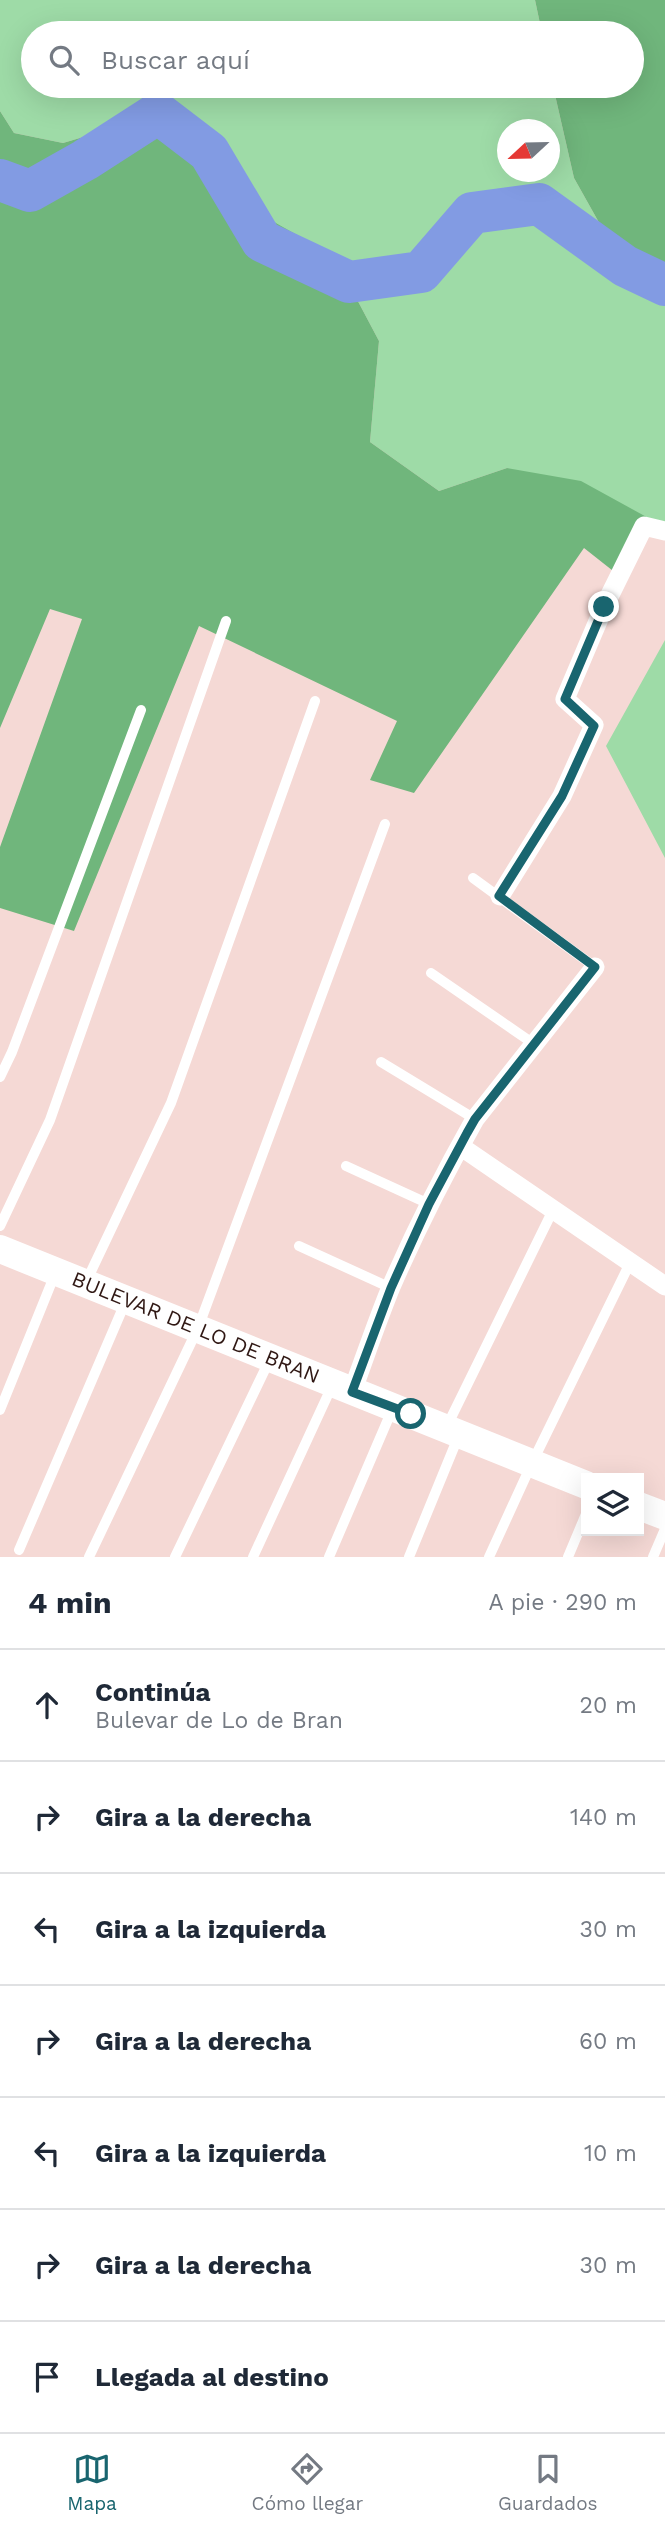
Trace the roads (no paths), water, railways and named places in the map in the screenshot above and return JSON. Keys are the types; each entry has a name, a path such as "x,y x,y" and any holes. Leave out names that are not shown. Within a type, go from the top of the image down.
{"street":[{"path":"499,896 562,796 594,726 565,699 604,607 644,526 665,531"},
{"path":"343,1387 429,1204 475,1119 595,967"},
{"path":"460,1146 665,1286"},
{"name":"BULEVAR DE LO DE BRAN","path":"0,1249 581,1483"},
{"path":"644,1508 665,1516"}],"lane":[{"path":"0,1226 50,1120 226,621"},
{"path":"85,1283 171,1103 315,701"},
{"path":"0,1077 12,1052 141,710"},
{"path":"89,1557 198,1328 385,824"},
{"path":"474,878 595,967"},
{"path":"430,973 534,1044"},
{"path":"0,1048 12,1052"},
{"path":"381,1062 475,1119"},
{"path":"346,1166 429,1204"},
{"path":"408,1557 453,1431 553,1210"},
{"path":"299,1246 391,1288"},
{"path":"489,1557 531,1463 631,1262"},
{"path":"0,1410 56,1271"},
{"path":"19,1550 127,1300"},
{"path":"175,1557 271,1358"},
{"path":"253,1557 343,1387"},
{"path":"328,1557 393,1407"},
{"path":"568,1557 581,1526"},
{"path":"653,1557 665,1530"}],"waterway":[{"path":"0,180 30,191 85,160 158,113 209,152 262,241 349,282 421,272 472,213 539,204 625,266 665,285"}]}
